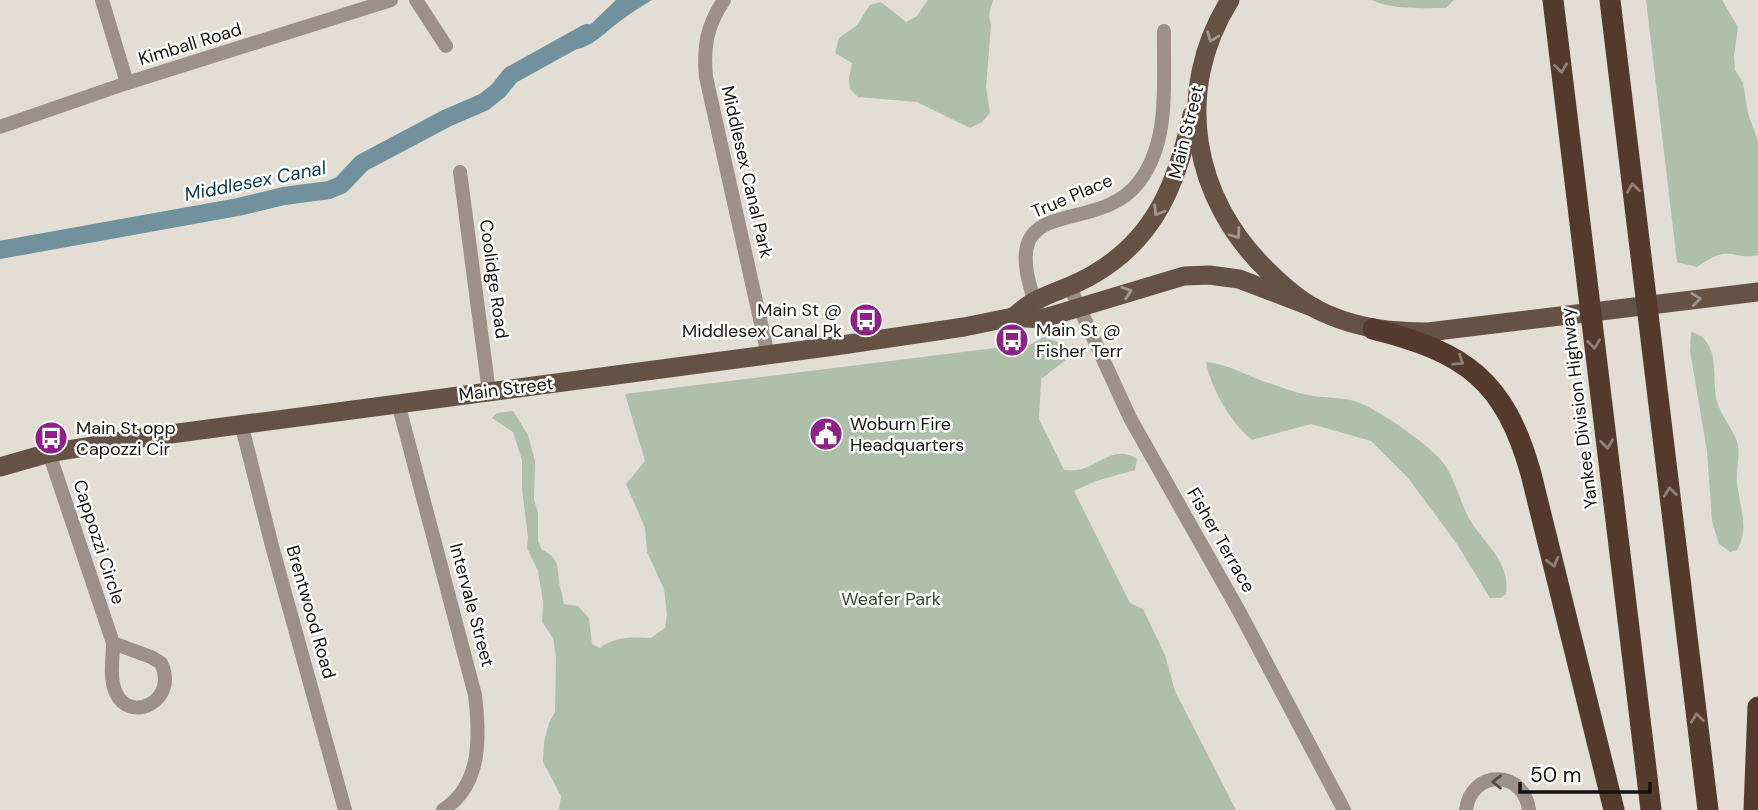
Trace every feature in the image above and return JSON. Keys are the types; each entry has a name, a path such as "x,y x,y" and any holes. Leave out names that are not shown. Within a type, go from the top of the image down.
{"highway":[{"name":"Yankee Division Highway","path":"1553,0 1651,810"},
{"path":"1610,0 1708,810"},
{"path":"1373,329 1436,348 1465,365 1498,397 1517,429 1531,474 1614,810"},
{"path":"1754,810 1758,707"}],"main road":[{"path":"1230,0 1210,41 1200,76 1198,112 1207,179 1227,222 1252,255 1294,295 1315,309 1343,321 1373,329 1404,332 1452,331 1758,292"},
{"name":"Main Street","path":"1038,310 1123,253 1161,208 1182,158 1200,76"},
{"name":"Main Street","path":"0,467 50,453 241,423 964,327 1038,310 1078,307 1176,277 1201,275 1239,279 1315,309"}],"street":[{"path":"102,0 127,83"},
{"name":"Kimball Road","path":"0,127 127,83 391,0"},
{"path":"415,0 446,46"},
{"name":"Middlesex Canal Park","path":"724,0 706,35 706,77 768,355"},
{"name":"True Place","path":"1038,310 1025,261 1032,234 1049,223 1101,207 1125,194 1139,182 1154,154 1162,110 1164,31"},
{"name":"Coolidge Road","path":"460,172 489,392"},
{"name":"Fisher Terrace","path":"1070,287 1143,443 1245,623 1344,810"},
{"name":"Intervale Street","path":"398,403 475,695 478,734 473,772 464,791 443,810"},
{"name":"Brentwood Road","path":"241,423 345,810"},
{"name":"Cappozzi Circle","path":"50,453 113,643 113,684 121,700 127,704 144,707 157,701 166,682 161,663 113,643"},
{"path":"1466,810 1469,797 1476,787 1499,779 1511,782 1521,790 1529,810"}],"green space":[{"path":"928,0 993,0 989,15 991,25 986,87 990,113 982,122 970,128 917,102 858,97 850,89 852,63 835,53 839,38 857,25 870,5 881,2 906,22 917,16"},
{"path":"1371,0 1454,0 1446,8 1427,8 1398,7"},
{"path":"1646,0 1722,0 1738,27 1735,70 1743,83 1748,113 1758,141 1758,255 1720,255 1697,267 1677,262"},
{"path":"1691,332 1701,336 1711,351 1717,401 1738,445 1737,482 1743,534 1737,550 1730,552 1719,544 1712,521 1707,451 1690,351"},
{"name":"Weafer Park","path":"1044,337 1071,347 1068,358 1041,379 1039,419 1064,470 1082,469 1115,454 1129,455 1137,459 1135,470 1096,481 1074,491 1130,603 1143,609 1165,655 1175,691 1236,810 559,810 561,796 543,762 544,742 555,712 556,657 553,638 542,622 543,602 538,571 527,548 522,460 513,432 492,418 497,413 513,411 528,435 535,461 534,500 538,512 538,541 542,550 556,563 564,604 578,606 589,618 592,644 600,648 618,639 651,638 665,628 667,614 664,589 647,552 645,528 626,484 645,461 625,394 1003,347 1006,352 1018,351"},
{"path":"1206,362 1223,365 1299,393 1359,403 1397,424 1421,442 1445,465 1471,521 1498,558 1505,575 1506,594 1500,598 1490,598 1457,544 1408,478 1371,441 1311,424 1252,440 1236,424 1223,405"}],"water":[{"path":"616,0 652,0 626,16 592,43 571,50 568,46"}],"waterway":[{"name":"Middlesex Canal","path":"0,250 238,207 284,196 329,190 341,185 362,163 447,118 484,102 498,91 511,75 587,33"}],"place":[{"name":"Main St @ Middlesex Canal Pk","path":"866,320"},
{"name":"Main St @ Fisher Terr","path":"1012,340"},
{"name":"Woburn Fire Headquarters","path":"826,434"},
{"name":"Main St opp Capozzi Cir","path":"51,438"}]}
